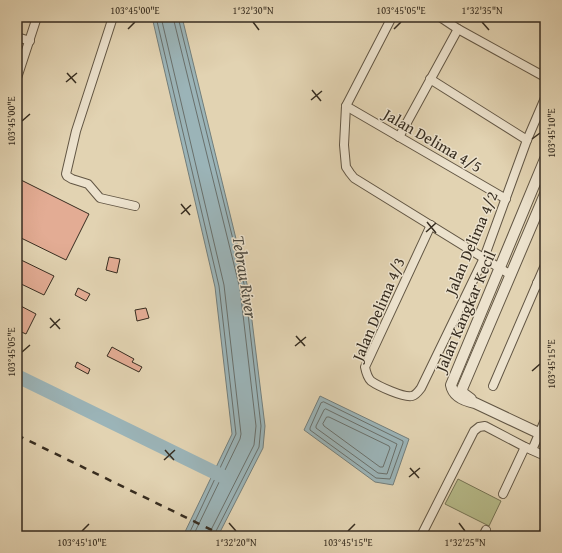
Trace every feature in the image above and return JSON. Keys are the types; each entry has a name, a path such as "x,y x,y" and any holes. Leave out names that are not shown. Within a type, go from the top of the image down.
{"street":[{"path":"17,78 37,17"},
{"path":"113,17 76,131 66,171 67,176 88,184 100,198 136,206"},
{"path":"392,17 346,106 344,145 346,167 354,178 512,274"},
{"path":"440,17 545,76"},
{"path":"399,137 458,28"},
{"path":"17,37 30,41"},
{"path":"430,79 527,140"},
{"name":"Jalan Delima 4/2","path":"415,395 421,388 484,258 527,140 545,98"},
{"name":"Jalan Delima 4/5","path":"346,106 506,199"},
{"name":"Jalan Kangkar Kecil","path":"475,403 469,402 455,394 452,390 451,382 545,159"},
{"name":"Jalan Kangkar Kecil","path":"475,403 463,392 462,389 545,194"},
{"name":"Jalan Delima 4/3","path":"415,395 410,397 386,389 371,380 365,367 430,225"},
{"path":"493,386 544,270"},
{"path":"537,283 545,287"},
{"path":"475,403 542,435"},
{"path":"503,494 529,448 542,435 545,420"},
{"path":"421,536 474,431 479,427 485,426 545,456"},
{"path":"542,536 545,530"}],"green space":[{"path":"458,479 501,501 489,526 445,504"}],"water":[{"name":"Tebrau River","path":"152,17 182,17 248,288 265,426 263,448 218,536 183,536 232,434 215,287"},
{"path":"320,396 409,439 393,485 375,482 304,430"}],"building":[{"path":"17,178 89,214 66,260 17,236"},
{"path":"109,257 120,259 117,273 106,270"},
{"path":"17,258 54,276 44,295 17,282"},
{"path":"78,288 90,294 86,301 75,295"},
{"path":"17,304 36,314 26,334 17,330"},
{"path":"146,308 149,318 137,321 135,310"},
{"path":"112,347 134,359 132,362 142,367 139,372 107,356"},
{"path":"77,362 90,369 88,374 75,367"}],"waterway":[{"path":"17,376 224,477"}],"railway":[{"path":"17,435 224,536"}]}
